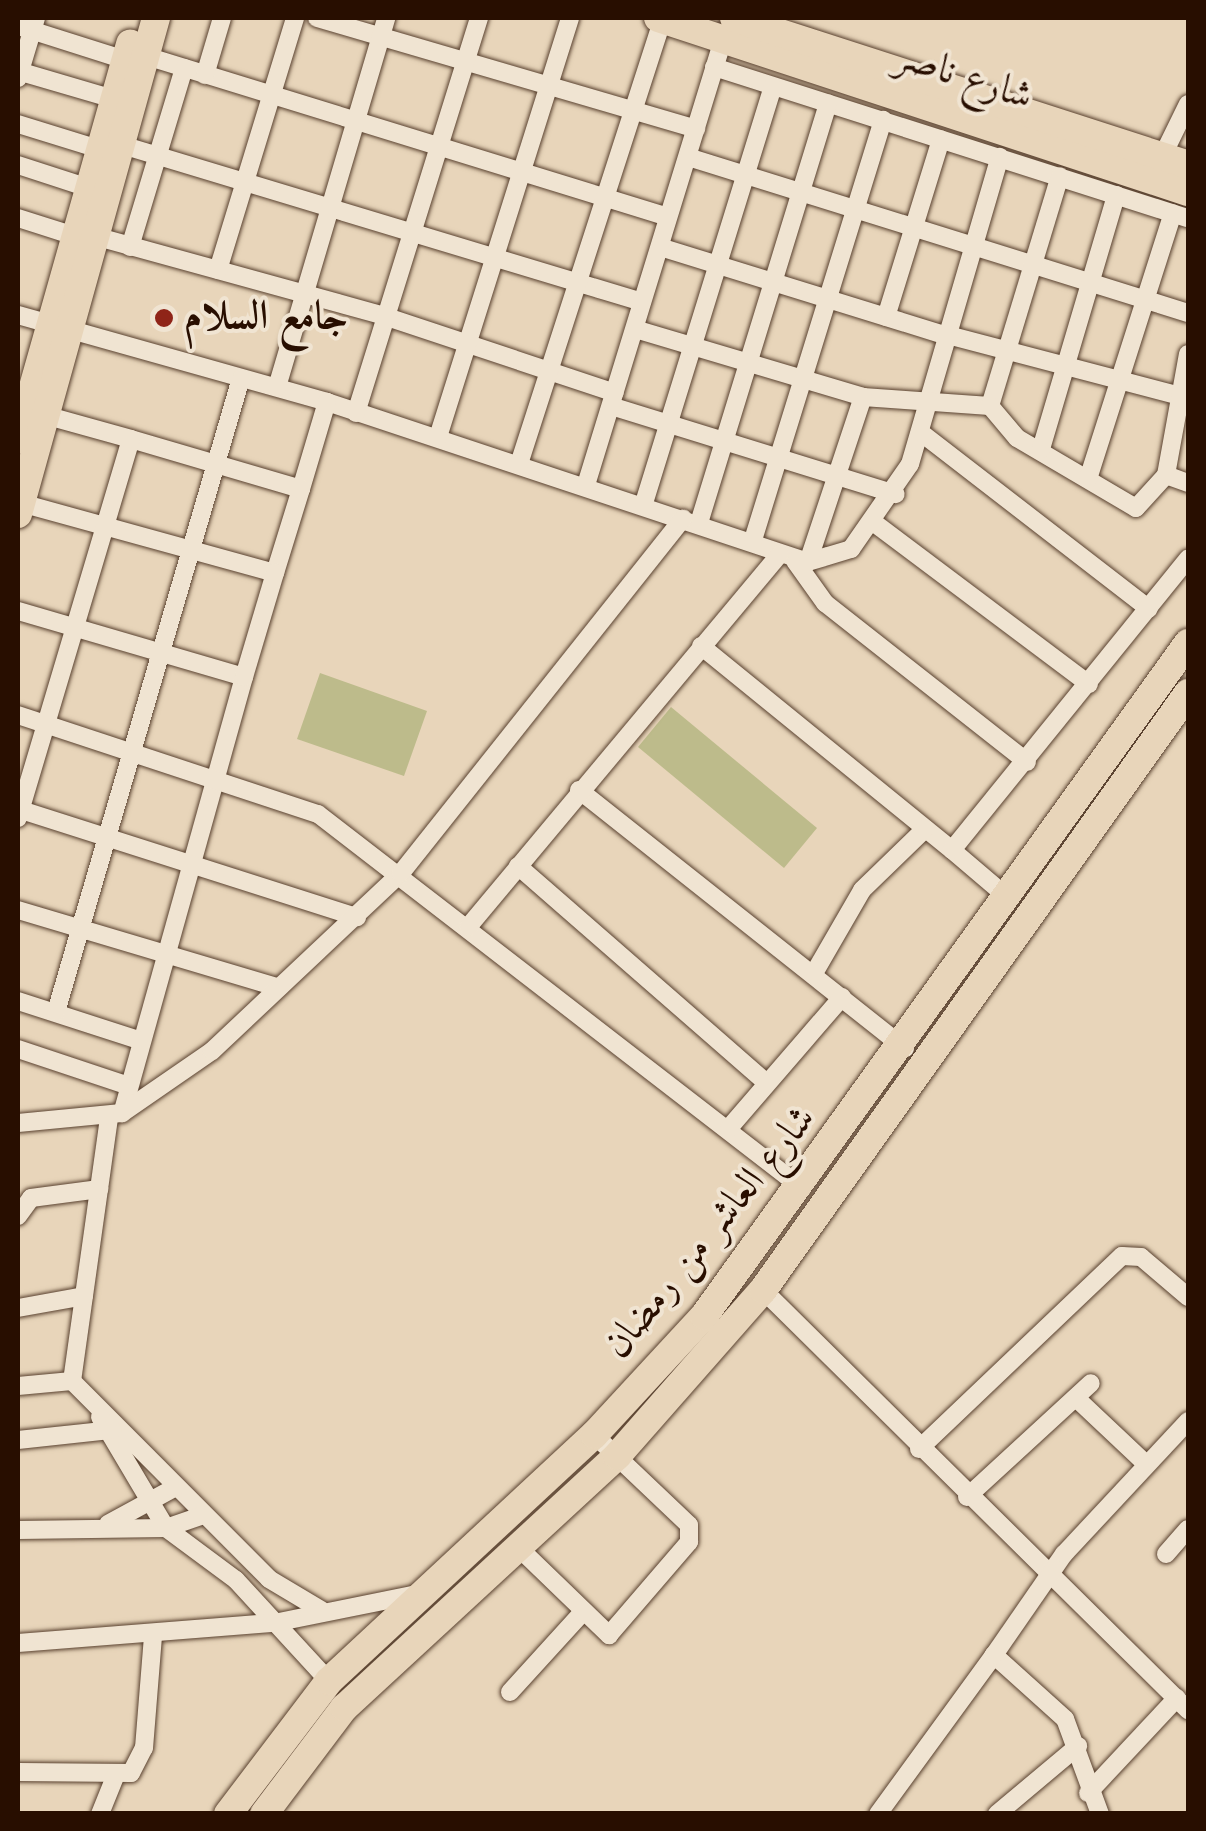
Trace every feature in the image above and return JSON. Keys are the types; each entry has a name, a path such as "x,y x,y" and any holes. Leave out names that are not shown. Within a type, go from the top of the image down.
{"main road":[{"path":"18,440 63,330 136,58 136,18"},
{"path":"88,237 92,189 112,148 114,99 156,18"},
{"name":"شارع ناصر","path":"661,18 1173,190"},
{"name":"شارع ناصر","path":"724,42 765,22 1068,153"},
{"path":"19,508 31,410"},
{"name":"شارع العاشر من رمضان","path":"264,1814 344,1708 617,1456 763,1290 1084,814 1188,643"},
{"name":"شارع العاشر من رمضان","path":"228,1814 329,1681 594,1435 704,1316 906,1048 1006,896 1084,814 1188,693"}],"street":[{"path":"205,75 222,18"},
{"path":"218,270 295,18"},
{"path":"317,18 384,26 467,61 696,129"},
{"path":"356,413 479,18"},
{"path":"438,437 570,18"},
{"path":"519,464 606,201 661,18"},
{"path":"114,99 18,74 28,25 136,58 184,68 438,151 668,217"},
{"path":"276,388 384,26"},
{"path":"586,485 724,42 772,86 1000,158 1068,153 1116,194 1173,190"},
{"path":"130,248 162,154 184,68"},
{"path":"644,503 672,425 772,86"},
{"path":"18,1123 116,1115 192,1068 401,873 691,521 726,442 752,364 828,103"},
{"path":"1088,480 1147,303 1188,104"},
{"path":"753,540 831,300 883,120"},
{"path":"18,124 112,148 162,154 242,182 642,302"},
{"path":"886,317 941,139"},
{"path":"1068,153 990,406 1004,429 1136,508 1166,475 1188,354"},
{"path":"688,156 1188,313"},
{"path":"794,559 852,549 876,525 896,494 924,436 944,335 976,248 1000,158"},
{"path":"18,165 92,189"},
{"path":"1041,449 1116,194"},
{"path":"18,218 384,316 549,370 672,425 896,494"},
{"path":"660,248 944,335 1010,344 1183,396"},
{"path":"18,315 327,402 753,540 794,559 825,603 1027,762"},
{"path":"635,329 864,398 928,406 990,406"},
{"path":"56,1012 240,378"},
{"path":"468,927 701,646 794,559 839,477 864,398"},
{"path":"320,1610 282,1591 107,1425 72,1381 99,1189 116,1115 129,1086 196,864 244,677 327,402"},
{"path":"31,410 300,489"},
{"path":"924,436 1149,609"},
{"path":"131,439 18,812 196,864 357,918"},
{"path":"1166,475 1188,482"},
{"path":"19,508 275,573"},
{"path":"876,525 1088,684"},
{"path":"952,850 1188,559"},
{"path":"18,611 244,677"},
{"path":"701,646 1006,896"},
{"path":"18,715 132,748 306,808 401,873 802,1188"},
{"path":"579,790 906,1048"},
{"path":"813,975 862,890 925,829"},
{"path":"518,866 767,1084"},
{"path":"18,910 279,988"},
{"path":"729,1128 842,997"},
{"path":"18,1000 142,1042"},
{"path":"18,1049 129,1086"},
{"path":"18,1216 24,1194 99,1189"},
{"path":"920,1449 1122,1256 1141,1257 1188,1298"},
{"path":"763,1290 1046,1577 1183,1704 1088,1793"},
{"path":"18,1308 84,1296"},
{"path":"18,1386 72,1381"},
{"path":"967,1498 1091,1383"},
{"path":"1076,1398 1144,1462"},
{"path":"899,1814 881,1807 1046,1577 1144,1462 1188,1421"},
{"path":"18,1440 107,1425"},
{"path":"107,1425 166,1528 236,1580 329,1681"},
{"path":"518,1547 582,1613 613,1634 691,1537 594,1435"},
{"path":"103,1527 176,1487"},
{"path":"18,1530 166,1528 202,1516"},
{"path":"1166,1554 1188,1529"},
{"path":"18,1643 153,1636 274,1623 320,1610 424,1593"},
{"path":"510,1692 582,1613"},
{"path":"19,1767 115,1777 131,1773 144,1748 153,1636"},
{"path":"994,1654 1050,1700 1078,1746 1088,1793 1100,1814"},
{"path":"997,1814 1078,1746"},
{"path":"100,1814 115,1777"}],"shaded area":[{"path":"320,673 427,711 404,776 297,739"},
{"path":"671,707 817,828 784,868 638,747"}],"place":[{"name":"جامع السلام","path":"164,318"}]}
